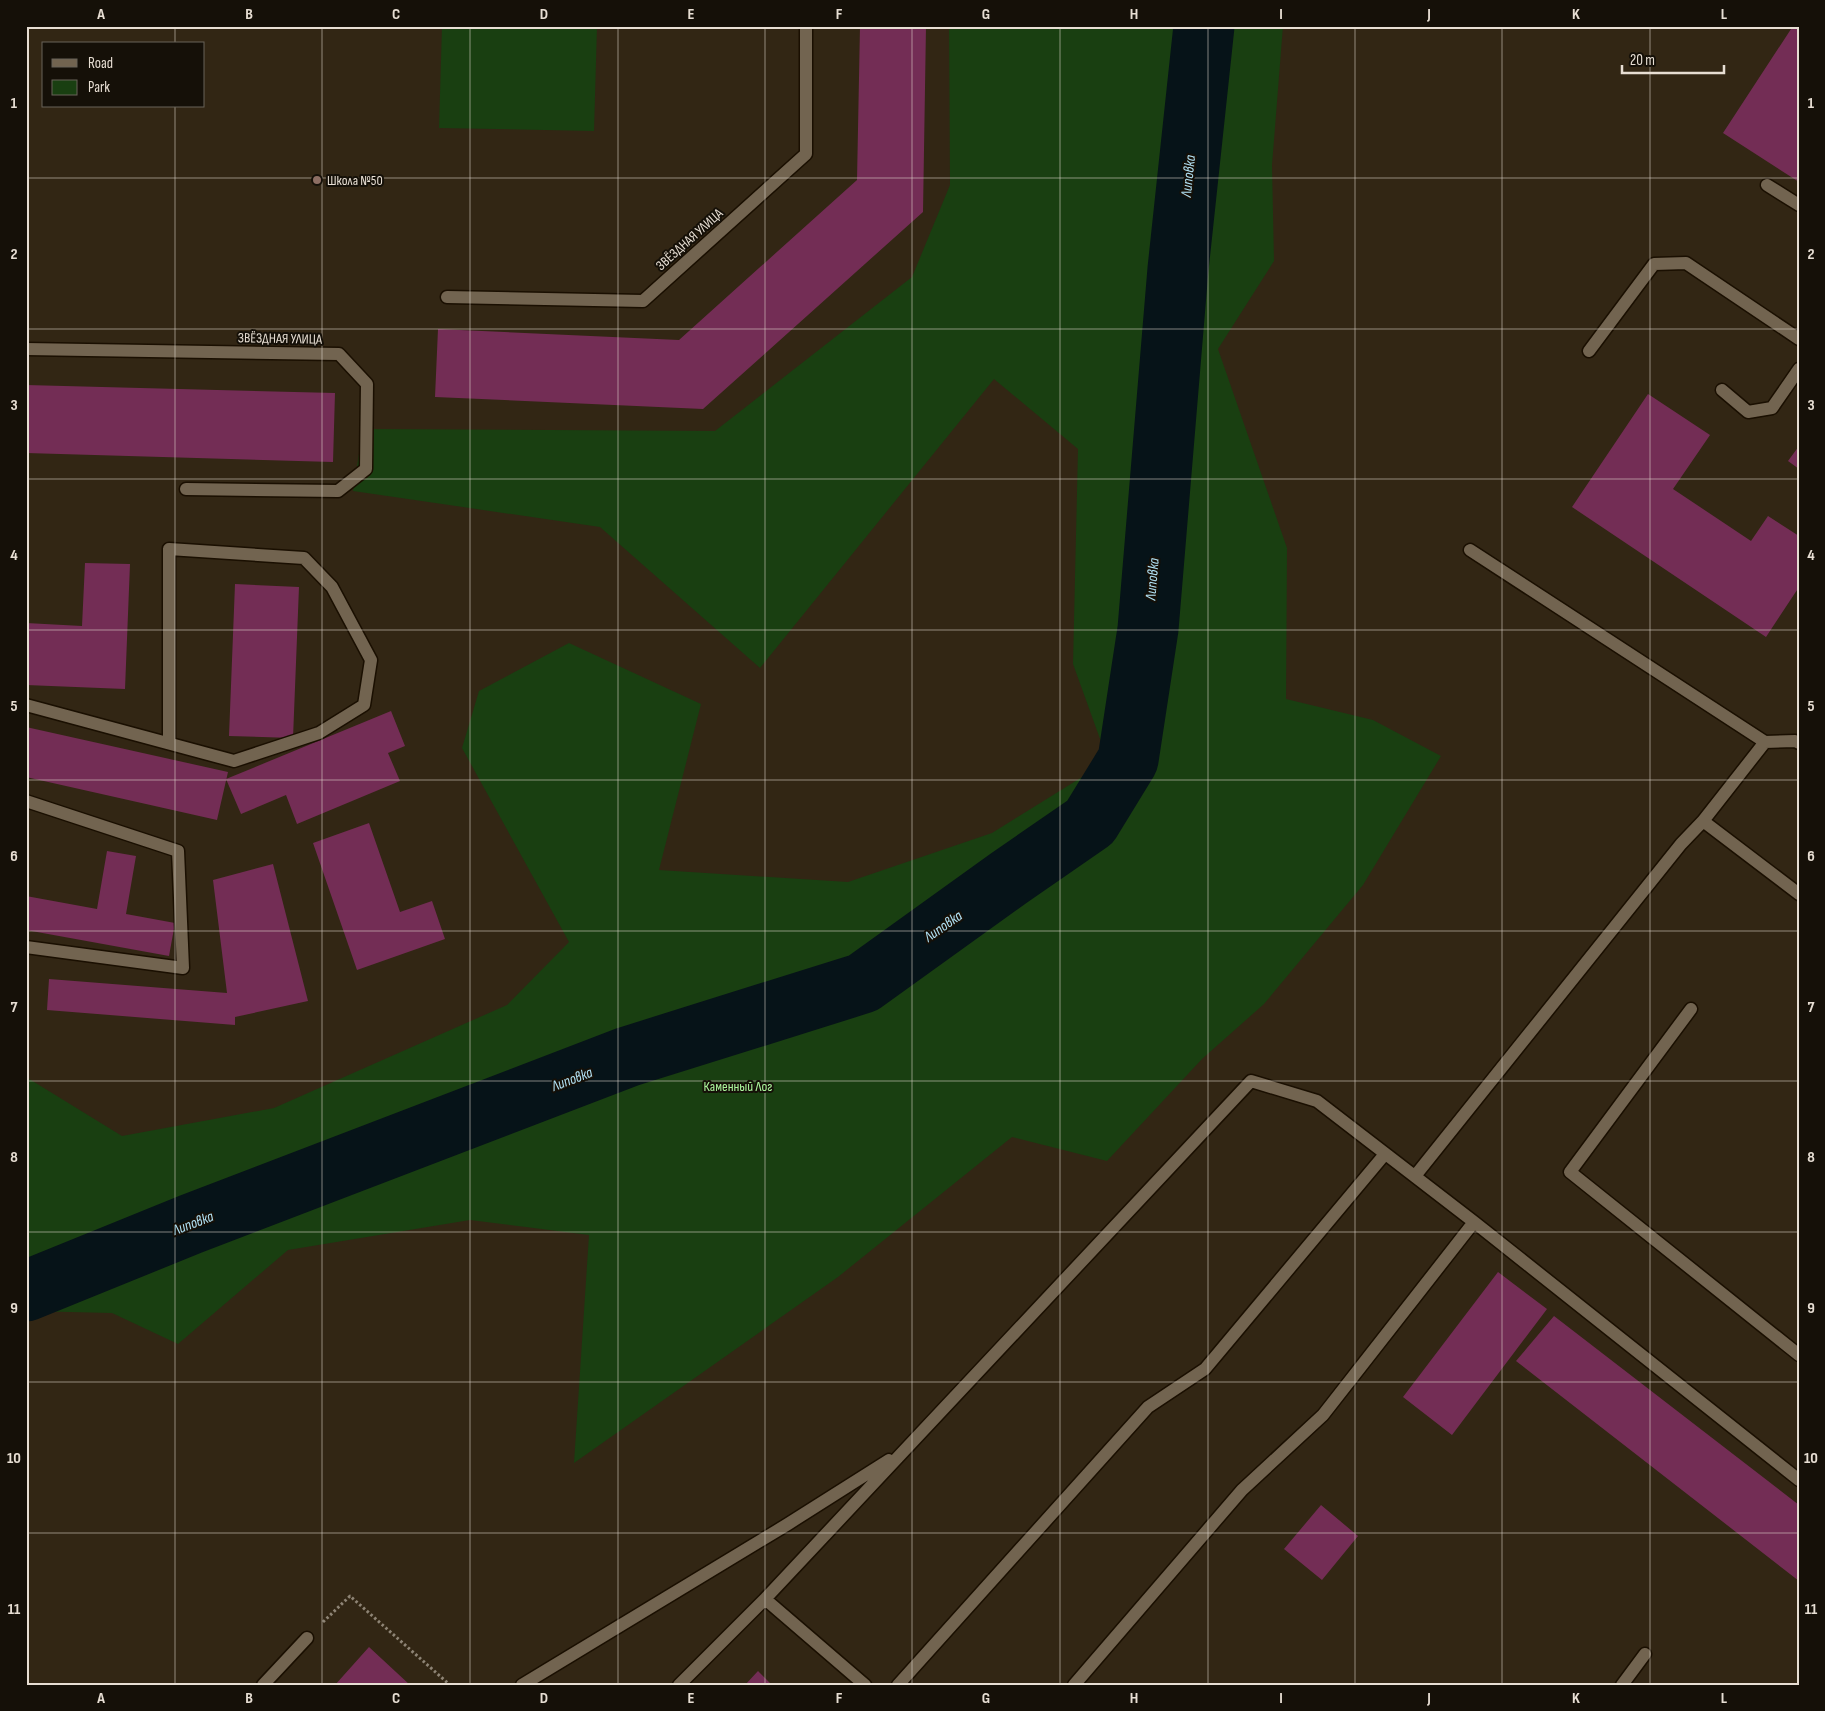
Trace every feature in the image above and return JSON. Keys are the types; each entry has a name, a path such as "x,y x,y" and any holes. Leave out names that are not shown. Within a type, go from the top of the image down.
{"street":[{"name":"ЗВЁЗДНАЯ УЛИЦА","path":"447,297 644,301 806,154 806,26"},
{"path":"1767,185 1799,205"},
{"path":"1589,351 1654,264 1686,263 1799,339"},
{"name":"ЗВЁЗДНАЯ УЛИЦА","path":"26,349 339,354 368,384 366,469 338,491 186,489"},
{"path":"1722,390 1748,412 1772,408 1799,369"},
{"path":"26,705 169,744 234,760 319,733 364,705 371,660 332,587 304,558 169,549 169,744"},
{"path":"1470,550 1765,742 1795,741 1799,743"},
{"path":"1415,1176 1765,742"},
{"path":"26,801 178,851 183,968 26,947"},
{"path":"1703,821 1799,894"},
{"path":"1691,1009 1570,1172 1799,1356"},
{"path":"679,1685 765,1599 1251,1081 1317,1101 1474,1222 1799,1480"},
{"path":"898,1685 1148,1407 1205,1369 1386,1154"},
{"path":"1074,1685 1242,1490 1323,1415 1474,1222"},
{"path":"522,1685 788,1524 906,1450"},
{"path":"765,1599 865,1685"},
{"path":"263,1685 307,1638"},
{"path":"1622,1685 1645,1654"}],"path":[{"path":"307,1638 350,1596 450,1685"}],"green space":[{"path":"442,26 597,26 594,131 439,128"},
{"name":"Каменный Лог","path":"949,26 1283,26 1272,165 1274,261 1218,349 1287,548 1286,699 1373,720 1441,756 1363,885 1264,1004 1202,1059 1107,1161 1012,1137 838,1277 574,1463 589,1235 470,1220 288,1250 178,1344 112,1313 26,1311 26,1077 122,1136 274,1108 507,1005 569,942 462,748 479,691 569,643 701,704 659,870 848,882 992,833 1108,761 1073,664 1078,449 994,379 760,668 600,527 353,491 363,429 715,431 912,277 950,185"}],"building":[{"path":"860,26 926,26 923,212 703,409 435,397 438,329 679,340 857,180"},
{"path":"1793,26 1799,26 1799,182 1723,133"},
{"path":"26,385 335,393 333,462 26,453"},
{"path":"1648,394 1710,435 1673,489 1751,541 1768,516 1799,536 1799,587 1766,637 1572,507"},
{"path":"1799,446 1799,469 1788,461"},
{"path":"85,563 130,564 125,689 26,685 26,623 82,626"},
{"path":"235,584 299,587 293,738 229,736"},
{"path":"391,711 405,746 388,753 400,781 297,824 286,795 241,814 226,779"},
{"path":"26,727 228,772 217,820 26,777"},
{"path":"369,823 400,912 432,901 445,939 357,970 313,843"},
{"path":"107,851 136,856 126,914 175,923 169,956 26,930 26,896 97,909"},
{"path":"273,864 308,1001 235,1017 235,1025 47,1010 49,979 227,993 213,880"},
{"path":"1498,1272 1547,1309 1452,1435 1403,1397"},
{"path":"1554,1316 1799,1505 1799,1581 1516,1361"},
{"path":"1321,1505 1358,1536 1322,1580 1284,1549"},
{"path":"369,1647 410,1685 335,1685"},
{"path":"758,1671 772,1685 745,1685"}],"waterway":[{"name":"Липовка","path":"26,1291 191,1224 627,1057 863,983 1090,822 1128,760 1148,629 1178,269 1204,26"}],"place":[{"name":"Школа №50","path":"317,180"}]}
